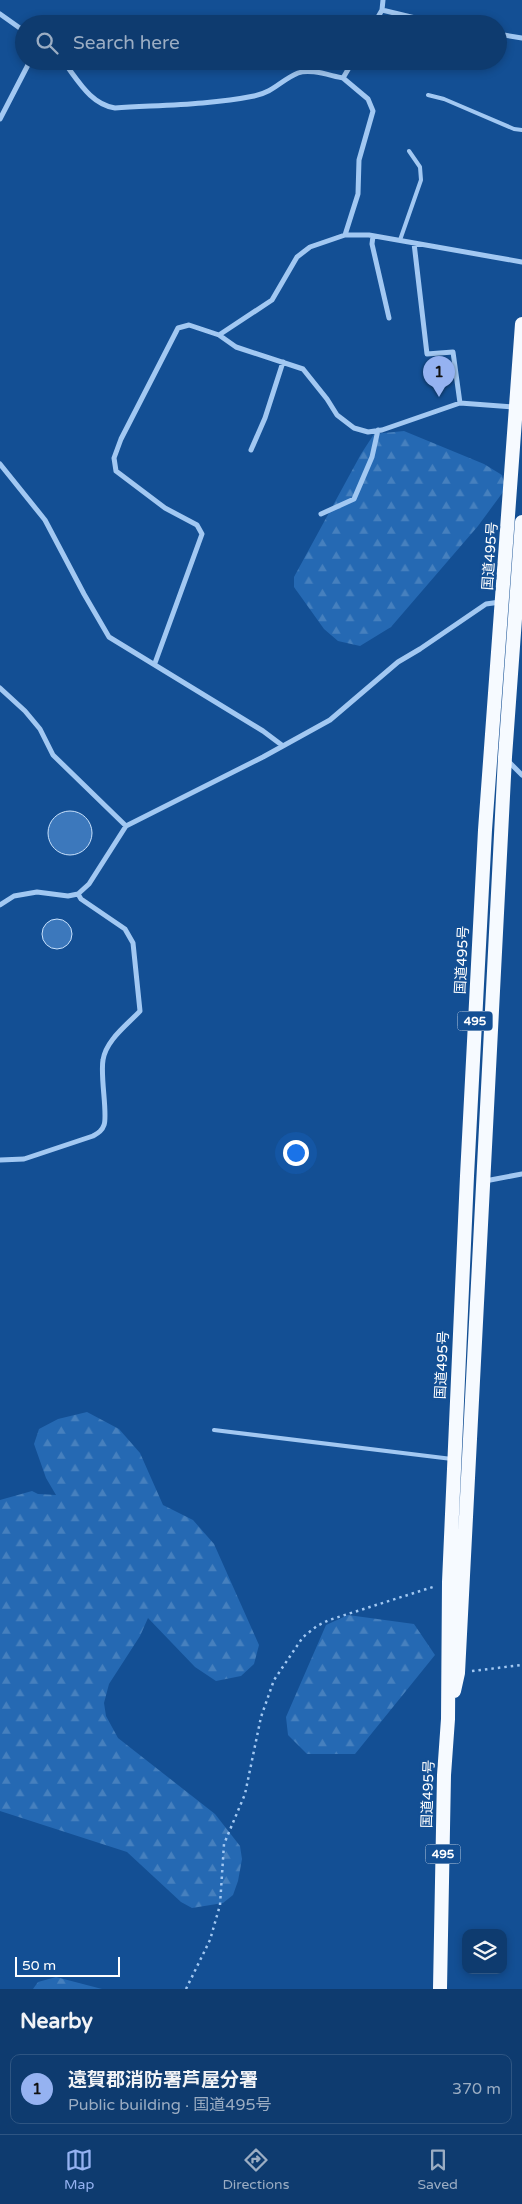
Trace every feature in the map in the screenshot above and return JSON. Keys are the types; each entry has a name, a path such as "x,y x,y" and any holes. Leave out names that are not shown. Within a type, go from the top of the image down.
{"highway":[{"name":"国道495号","path":"440,1989 444,1775 448,1719 449,1582 467,1176 484,850 522,324"},
{"name":"国道495号","path":"448,1719 458,1673 505,757 522,522"}],"street":[{"path":"379,15 382,10 382,0"},
{"path":"382,10 403,15"},
{"path":"0,14 15,25"},
{"path":"507,36 522,38"},
{"path":"0,119 25,70"},
{"path":"70,70 94,100 106,106 116,108 212,102 255,96 273,90 298,73 307,72 344,78 368,99 373,111 359,160 358,194 345,235"},
{"path":"344,78 348,70"},
{"path":"219,335 272,300 297,257 310,248 345,235 373,236 400,240 522,262"},
{"path":"373,236 372,244 389,318"},
{"path":"414,243 427,354 453,352 460,404"},
{"path":"155,663 202,534 197,524 165,508 116,471 114,458 121,439 178,328 189,325 219,335 236,347 303,369 337,415 354,428 368,432 460,404 516,407"},
{"path":"251,450 266,418 283,362"},
{"path":"321,514 354,499 372,457 378,430"},
{"path":"0,464 44,520 109,637 121,646 155,663 263,731 283,746"},
{"path":"0,905 14,896 36,892 68,896 78,894 88,884 126,826 330,720 398,662 486,604 503,601"},
{"path":"0,688 35,723 53,755 126,826"},
{"path":"505,757 522,774"},
{"path":"0,1160 24,1159 93,1136 101,1131 105,1124 102,1089 103,1059 108,1046 140,1011 133,943 125,929 80,899 78,894"},
{"path":"482,1182 522,1174"}],"lane":[{"path":"428,95 444,99 514,129 522,130"},
{"path":"400,240 420,180 420,167 409,151"},
{"path":"214,1430 454,1460"}],"path":[{"path":"186,1989 210,1940 220,1905 224,1844 245,1794 261,1717 274,1680 303,1638 317,1626 329,1620 449,1582"},
{"path":"458,1673 522,1665"}],"green space":[{"path":"404,431 484,464 502,475 506,488 478,526 391,627 360,646 338,641 324,629 294,587 294,577 361,454 374,434"},
{"path":"87,1412 119,1429 140,1453 163,1505 193,1520 214,1544 259,1645 254,1664 241,1676 216,1681 195,1667 148,1618 140,1636 109,1684 104,1703 106,1716 118,1738 215,1814 240,1846 242,1859 238,1881 233,1895 223,1903 192,1908 181,1902 127,1852 0,1811 0,1500 32,1491 38,1494 56,1495 46,1478 34,1444 39,1429 58,1419"},
{"path":"348,1615 414,1624 435,1655 355,1754 307,1754 288,1735 286,1717 326,1625"},
{"path":"56,1977 102,1989 33,1989 38,1982"}],"building":[{"path":"74,811 86,817 91,824 91,842 86,849 79,854 66,855 54,849 49,842 48,829 54,817 61,812"},
{"path":"57,919 68,923 72,934 68,945 57,949 46,945 42,934 46,923"}],"place":[{"name":"遠賀郡消防署芦屋分署","path":"439,397"}]}
